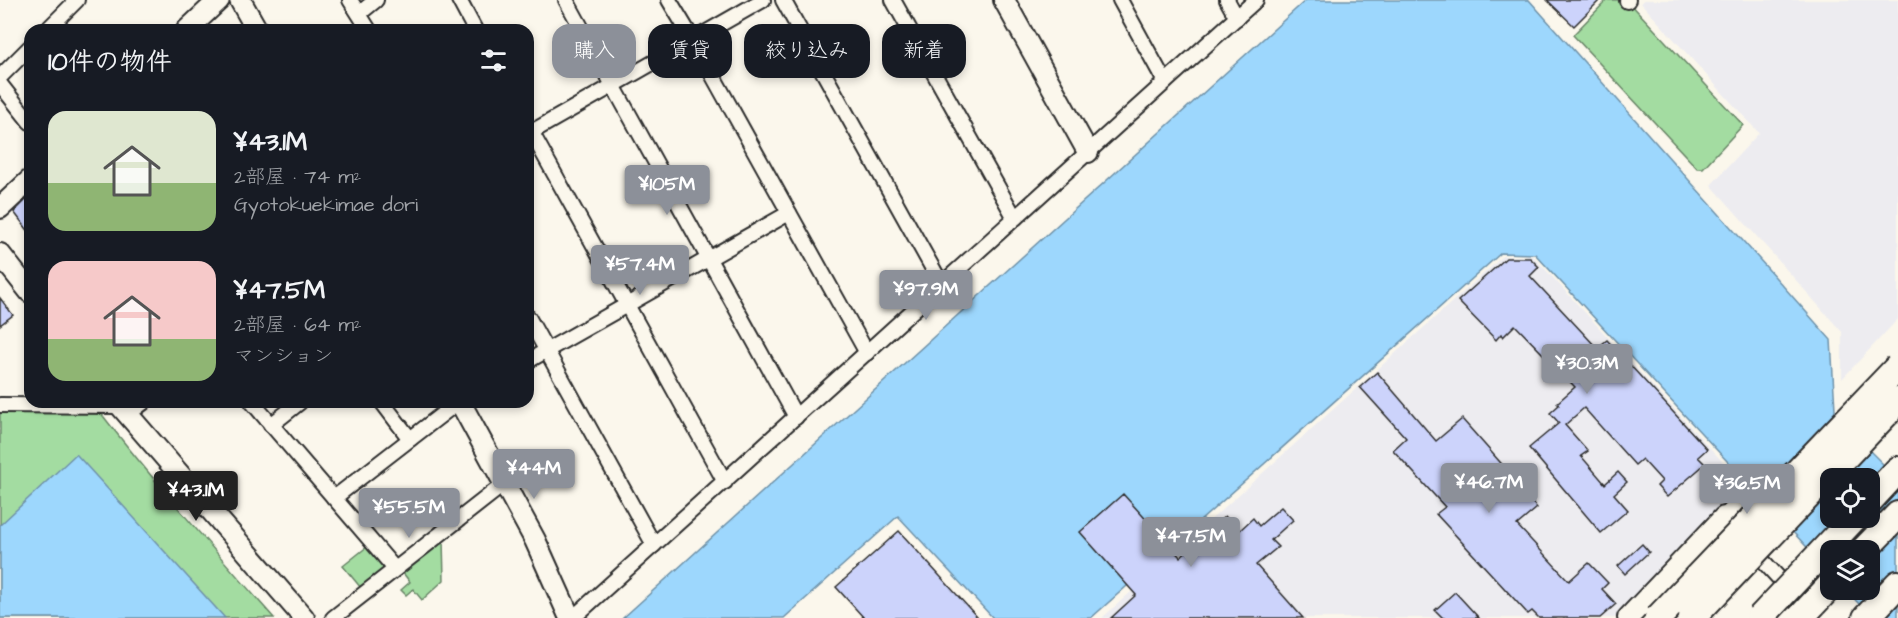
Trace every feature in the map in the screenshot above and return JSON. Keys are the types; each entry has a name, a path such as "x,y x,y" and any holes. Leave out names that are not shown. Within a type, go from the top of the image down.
{"highway":[{"path":"1658,618 1898,367"},
{"path":"1754,554 1778,513 1898,376"},
{"path":"1692,618 1898,401"},
{"path":"1880,489 1898,470"},
{"path":"1873,540 1898,514"},
{"path":"1760,618 1845,528"},
{"path":"1880,556 1898,538"},
{"path":"1866,618 1898,584"},
{"path":"1809,614 1820,599"},
{"path":"1809,614 1824,600"},
{"path":"1885,618 1898,604"}],"street":[{"path":"53,24 77,0"},
{"path":"193,24 219,0"},
{"path":"240,0 253,24"},
{"path":"350,0 366,24"},
{"path":"360,13 376,0"},
{"path":"459,0 472,24"},
{"path":"566,0 796,417"},
{"path":"669,0 683,24"},
{"path":"721,24 763,0"},
{"path":"783,0 942,285"},
{"path":"893,0 1015,218"},
{"path":"1004,0 1088,152"},
{"path":"1120,0 1165,82"},
{"path":"1227,0 1237,18"},
{"path":"462,408 535,540 571,618 725,482 1256,0"},
{"path":"0,77 24,53"},
{"path":"534,128 648,66"},
{"path":"714,78 867,353"},
{"path":"0,84 24,114"},
{"path":"534,140 725,482"},
{"path":"0,208 24,186"},
{"path":"534,359 789,213"},
{"path":"0,254 24,284"},
{"path":"534,328 654,545"},
{"path":"0,405 24,406"},
{"path":"121,408 304,618"},
{"path":"257,408 395,569"},
{"path":"270,425 292,408"},
{"path":"387,408 410,439"},
{"path":"334,498 451,408"},
{"path":"333,618 504,484"},
{"path":"1628,618 1747,492"},
{"path":"1724,517 1809,614"}],"shaded area":[{"path":"1644,0 1898,0 1898,319 1842,379 1842,332 1711,185 1759,133 1641,3"},
{"path":"1503,256 1533,256 1745,486 1620,618 1102,618"}],"green space":[{"path":"1607,0 1627,0 1743,125 1703,168 1697,168 1573,35"},
{"path":"0,410 100,412 163,490 274,618 0,618"},
{"path":"443,540 444,580 422,600 413,589 406,595 401,590 410,582 403,573"},
{"path":"368,546 387,568 361,588 343,566"}],"water":[{"path":"1306,0 1529,0 1831,340 1836,427 1867,448 1898,479 1898,618 1872,618 1855,600 1880,600 1880,540 1820,540 1820,561 1535,254 1501,253 1091,618 993,618 898,516 784,618 623,618"},
{"path":"76,454 225,618 0,618 0,525"}],"building":[{"path":"1547,0 1600,0 1574,26"},
{"path":"24,202 24,225 14,212"},
{"path":"1506,258 1530,258 1539,267 1530,276 1597,348 1607,340 1707,449 1698,457 1705,464 1667,497 1657,486 1662,481 1642,459 1635,465 1584,408 1565,425 1588,451 1581,456 1605,484 1618,472 1627,482 1614,494 1628,510 1601,533 1529,448 1559,423 1550,413 1559,405 1557,403 1575,387 1515,325 1503,337 1501,334 1496,340 1458,301"},
{"path":"0,298 13,315 0,325"},
{"path":"1377,372 1436,441 1462,419 1530,496 1528,498 1537,508 1517,525 1569,581 1589,563 1608,583 1602,589 1616,604 1600,618 1539,618 1532,611 1528,614 1436,514 1445,507 1393,450 1406,438 1360,387"},
{"path":"1123,494 1180,557 1225,516 1239,531 1253,518 1259,526 1281,507 1293,520 1271,540 1278,547 1256,565 1303,618 1111,618 1136,595 1080,532"},
{"path":"899,531 978,618 864,618 836,587"},
{"path":"1642,544 1649,552 1625,574 1618,566"},
{"path":"1455,592 1479,618 1443,618 1435,610"}]}
